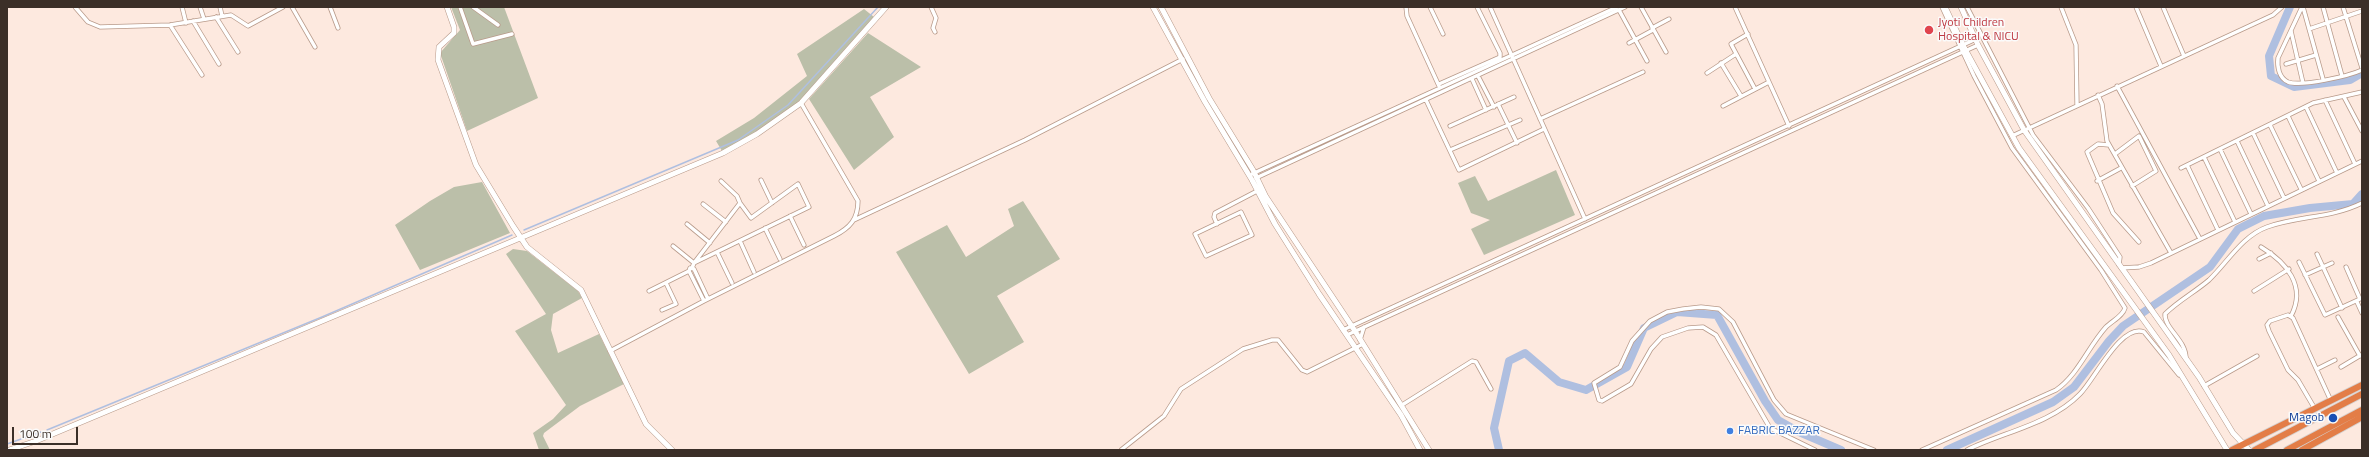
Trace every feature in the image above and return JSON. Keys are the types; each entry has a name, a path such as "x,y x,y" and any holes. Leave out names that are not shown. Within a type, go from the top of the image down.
{"highway":[{"path":"2232,450 2362,385"},
{"path":"2255,450 2362,394"},
{"path":"2287,450 2362,410"},
{"path":"2304,449 2362,417"}],"street":[{"path":"76,7 88,22 98,27 170,25 231,15 248,26 283,7"},
{"path":"182,7 186,22"},
{"path":"200,7 204,19"},
{"path":"220,7 222,16"},
{"path":"292,7 315,47"},
{"path":"330,7 338,28"},
{"path":"447,7 454,27 454,33 439,48 438,60 476,165 526,248 581,290 646,424 672,450"},
{"path":"460,7 473,44 512,34"},
{"path":"473,7 498,25"},
{"path":"9,450 36,441 521,239 723,153 757,134 801,103 886,7"},
{"path":"931,7 936,18 933,28 935,32"},
{"path":"1161,7 1209,98 1253,176 1275,224 1400,415 1420,450"},
{"path":"1406,7 1406,16 1442,92"},
{"path":"1430,7 1442,34"},
{"path":"1253,176 1500,57 1500,53 1477,7"},
{"path":"1490,7 1587,224"},
{"path":"1440,86 1512,57 1618,8 1625,7"},
{"path":"1640,7 1666,52"},
{"path":"1736,7 1791,131"},
{"path":"1922,450 2059,388 2070,378 2106,327 2125,310 2124,303 2009,137 1942,7"},
{"path":"1945,7 1962,46"},
{"path":"1962,7 1978,45 2026,129 2120,266 2180,349 2233,433 2249,450"},
{"path":"1967,7 2026,129"},
{"path":"2062,7 2076,45 2076,105"},
{"path":"2136,7 2161,66"},
{"path":"2163,7 2184,56"},
{"path":"2009,137 2273,15 2282,7"},
{"path":"2303,7 2323,79"},
{"path":"2303,7 2290,30 2278,58 2277,66 2279,72 2288,82 2303,83 2342,76 2362,69 2345,18 2343,7"},
{"path":"2323,7 2342,76"},
{"path":"1155,8 1205,102 1253,176"},
{"path":"1618,8 1647,61"},
{"path":"2309,29 2362,11"},
{"path":"216,17 238,52"},
{"path":"1630,43 1669,19"},
{"path":"193,21 220,64"},
{"path":"170,25 202,75"},
{"path":"2290,30 2303,83"},
{"path":"1492,38 1502,34"},
{"path":"1748,34 1731,44 1755,89"},
{"path":"1343,330 1976,39"},
{"path":"1347,335 1978,45"},
{"path":"1706,73 1736,54"},
{"path":"2286,64 2316,55"},
{"path":"1253,176 1472,79 1512,57"},
{"path":"854,220 1026,140 1183,59"},
{"path":"1721,63 1741,96"},
{"path":"1540,119 1643,72"},
{"path":"1478,76 1494,107"},
{"path":"1472,79 1486,110"},
{"path":"1723,106 1769,82"},
{"path":"2117,86 2144,133 2200,239"},
{"path":"2181,168 2306,106 2325,100 2362,92"},
{"path":"2098,95 2102,104 2104,131 2109,145 2171,253"},
{"path":"1450,126 1514,97"},
{"path":"2344,97 2362,131"},
{"path":"1426,100 1459,170 1544,129"},
{"path":"2325,100 2355,164"},
{"path":"610,350 834,236 847,229 854,220 858,201 853,190 801,103"},
{"path":"1498,104 1517,143"},
{"path":"2306,106 2337,173"},
{"path":"2288,116 2319,181"},
{"path":"1450,150 1520,120"},
{"path":"2270,125 2301,189"},
{"path":"2114,154 2144,133"},
{"path":"2253,133 2284,198"},
{"path":"2132,186 2156,171 2139,136"},
{"path":"2009,137 2169,355 2227,450"},
{"path":"2237,141 2268,206"},
{"path":"2109,145 2098,144 2086,152 2097,181 2113,212 2139,242"},
{"path":"2220,149 2251,214"},
{"path":"2204,157 2235,222"},
{"path":"2120,266 2139,267 2362,161"},
{"path":"2188,165 2218,230"},
{"path":"2097,181 2121,168"},
{"path":"761,180 772,203"},
{"path":"694,263 809,207 798,184 752,218 740,203 737,196 721,181"},
{"path":"1217,224 1214,217 1215,213 1260,190"},
{"path":"1260,190 1352,326 1429,450"},
{"path":"649,291 690,270 740,203"},
{"path":"2186,358 2185,347 2167,321 2165,314 2210,279 2249,237 2265,228 2277,224 2331,214 2362,203"},
{"path":"703,204 726,222"},
{"path":"1241,212 1252,235 1206,256 1195,234 1217,224 1241,212"},
{"path":"790,216 804,245"},
{"path":"687,224 710,243"},
{"path":"765,228 780,259"},
{"path":"740,241 754,272"},
{"path":"672,246 694,263"},
{"path":"2262,247 2271,253 2289,270 2296,289 2296,304 2291,316 2331,401"},
{"path":"718,252 732,283"},
{"path":"2259,260 2271,253"},
{"path":"2317,254 2342,308"},
{"path":"2299,262 2323,313 2327,314 2356,302 2360,298 2346,267"},
{"path":"2305,275 2332,262"},
{"path":"690,270 706,300"},
{"path":"2254,292 2289,270"},
{"path":"662,310 676,304 666,283"},
{"path":"2356,302 2362,313"},
{"path":"1815,450 1770,428 1716,335 1703,327 1688,328 1662,337 1651,349 1631,384 1602,401 1599,400 1594,383 1620,368 1632,341 1650,321 1667,312 1683,308 1701,307 1719,309 1733,322 1774,400 1786,414 1874,450"},
{"path":"2291,316 2270,320 2268,328 2288,370 2298,380 2315,409"},
{"path":"2338,317 2361,355 2340,367"},
{"path":"1121,450 1164,416 1175,395 1181,389 1243,349 1276,340 1281,342 1302,370 1307,372 1355,348 1362,342 1364,327"},
{"path":"1966,450 1990,438 2045,418 2064,408 2086,388 2123,337 2133,330 2138,329 2148,335 2185,383"},
{"path":"2204,386 2257,356"},
{"path":"2316,369 2335,360"},
{"path":"1402,405 1472,361 1476,362 1491,389"}],"green space":[{"path":"451,7 504,7 538,98 467,131 440,53 460,30"},
{"path":"864,9 874,17 800,101 756,132 722,151 716,141 754,118 807,76 797,54"},
{"path":"868,33 921,67 870,97 894,137 854,170 809,99"},
{"path":"1556,170 1575,215 1484,255 1471,229 1490,220 1471,213 1458,183 1475,176 1488,201"},
{"path":"482,182 510,233 420,270 395,225 430,201 454,187"},
{"path":"1023,201 1060,259 997,296 1024,342 969,374 896,252 947,225 966,257 1014,226 1008,209"},
{"path":"513,249 527,251 578,291 582,298 553,314 551,330 558,353 599,334 624,384 580,406 544,433 543,436 550,450 539,450 533,433 553,419 566,405 515,331 546,314 506,254"}],"waterway":[{"path":"524,230 738,140 788,105 878,7"},
{"path":"2290,7 2269,56 2271,76 2294,87 2350,80 2362,73"},
{"path":"1947,450 2053,402 2074,387 2109,341 2123,326 2210,267 2238,229 2264,216 2310,208 2353,204 2362,194"},
{"path":"47,430 322,317 512,235"},
{"path":"1499,450 1494,428 1509,361 1525,353 1559,382 1586,390 1627,367 1644,328 1677,312 1717,315 1765,401 1778,420 1799,432 1841,450"},
{"path":"7,444 41,432"}],"place":[{"name":"Jyoti Children Hospital & NICU","path":"1929,30"},
{"name":"Magob","path":"2333,418"},
{"name":"FABRIC BAZZAR","path":"1730,431"}]}
